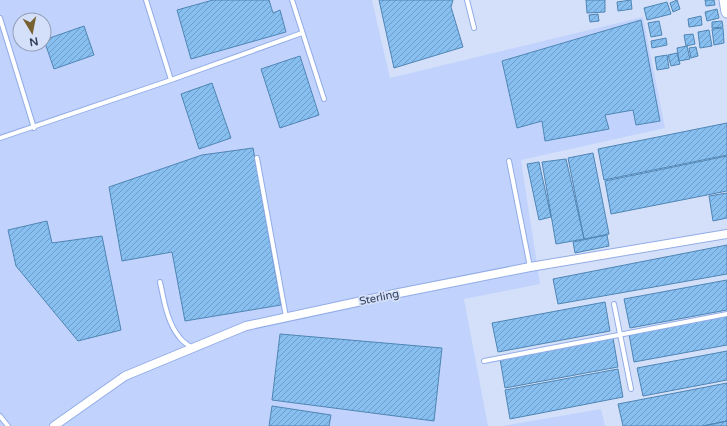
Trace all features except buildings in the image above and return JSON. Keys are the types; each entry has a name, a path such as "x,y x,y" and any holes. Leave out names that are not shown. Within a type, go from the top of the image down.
{"main road":[{"path":"726,0 727,12"}],"street":[{"name":"Sterling","path":"54,426 125,376 246,326 530,267 727,234"}],"lane":[{"path":"146,0 171,80"},
{"path":"292,0 324,99"},
{"path":"468,0 474,28"},
{"path":"0,18 34,128"},
{"path":"0,138 34,128 302,33"},
{"path":"257,158 286,317"},
{"path":"509,161 530,267"},
{"path":"160,282 166,309 175,331 181,339 193,348"},
{"path":"614,304 631,389"},
{"path":"484,361 727,314"},
{"path":"0,416 8,426"}],"shaded area":[{"path":"0,0 372,0 390,78 643,17 665,128 521,160 540,284 464,299 488,426 0,426"},
{"path":"601,409 605,426 502,426"}]}
